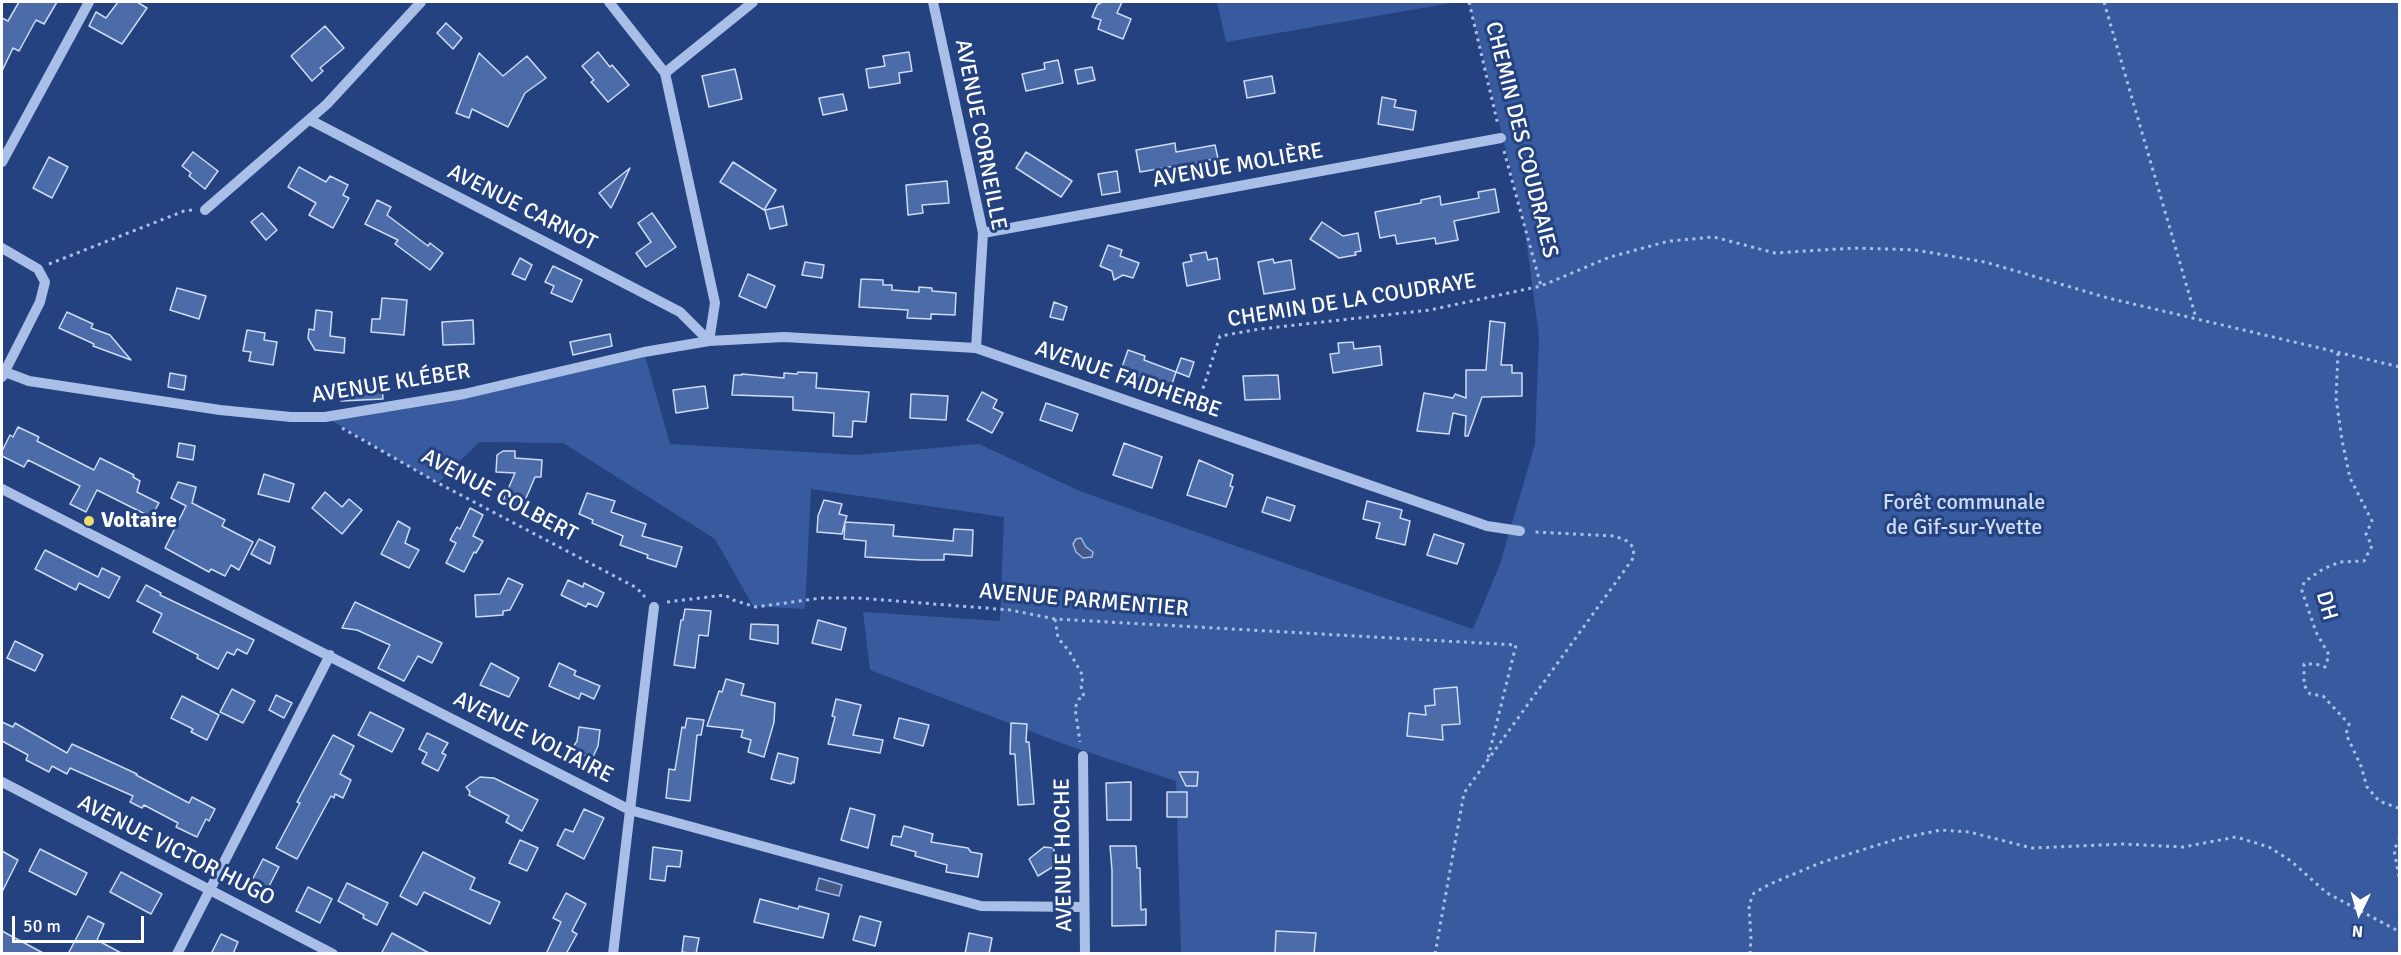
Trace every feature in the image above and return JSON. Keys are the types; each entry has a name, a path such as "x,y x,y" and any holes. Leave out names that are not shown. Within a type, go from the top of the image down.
{"street":[{"path":"2,162 89,2"},
{"path":"205,210 310,120 421,2"},
{"path":"609,2 665,73 715,303 710,341"},
{"path":"665,73 753,2"},
{"name":"AVENUE CORNEILLE","path":"933,2 982,233 976,348"},
{"name":"AVENUE CARNOT","path":"310,120 680,312 710,341"},
{"name":"AVENUE MOLIÈRE","path":"982,233 1501,138"},
{"path":"2,248 38,269 45,282 42,296 3,375"},
{"name":"AVENUE FAIDHERBE","path":"710,341 784,336 976,348 1486,526 1520,531"},
{"name":"AVENUE KLÉBER","path":"3,375 220,410 291,417 325,417 464,394 644,352 710,341"},
{"name":"AVENUE VOLTAIRE","path":"2,489 630,810 981,906 1084,907"},
{"path":"613,954 654,607"},
{"path":"177,954 330,655"},
{"name":"AVENUE HOCHE","path":"1083,756 1085,954"},
{"name":"AVENUE VICTOR HUGO","path":"2,783 333,954"}],"path":[{"name":"CHEMIN DES COUDRAIES","path":"1468,2 1501,138 1541,286"},
{"path":"2104,2 2196,318"},
{"path":"38,269 184,211 205,210"},
{"path":"1541,286 1610,258 1670,242 1714,237 1775,252 1854,248 1915,250 1984,262 2108,298 2400,367"},
{"name":"CHEMIN DE LA COUDRAYE","path":"1192,423 1220,336 1260,329 1430,310 1541,286"},
{"name":"DH","path":"2338,353 2336,398 2342,440 2350,478 2372,521 2366,534 2372,546 2364,561 2340,562 2323,569 2304,582 2302,591 2316,632 2329,655 2325,667 2304,664 2304,686 2310,694 2323,696 2349,724 2346,735 2361,766 2367,787 2379,801 2398,808 2400,813"},
{"name":"AVENUE COLBERT","path":"325,417 438,483 637,588 654,607"},
{"path":"1435,954 1464,793 1634,557 1633,547 1628,541 1615,536 1520,531"},
{"name":"AVENUE PARMENTIER","path":"654,607 673,600 716,594 725,595 756,607 821,598 859,598 1010,610 1055,619 1516,645 1487,762"},
{"path":"1055,619 1058,638 1069,651 1083,676 1081,686 1084,697 1080,699 1075,708 1075,721 1083,756"},
{"path":"1750,954 1749,905 1755,893 1770,884 1820,863 1897,840 1941,830 1969,832 2032,848 2124,844 2183,847 2236,837 2269,847 2291,861 2327,893 2400,932"},
{"path":"2400,837 2394,850 2400,882"}],"green space":[{"path":"1217,2 1457,2 1226,42"},
{"name":"Forêt communale de Gif-sur-Yvette","path":"1469,2 2399,2 2399,953 1181,953 1176,781 1069,746 870,670 863,612 1000,621 1004,517 811,489 805,609 753,606 715,539 563,443 479,442 438,483 325,417 644,352 670,444 857,455 979,444 1082,492 1473,629 1500,564 1535,444 1539,336 1524,223"}],"shaded area":[{"path":"1081,538 1086,547 1093,552 1092,557 1083,558 1076,552 1073,544 1076,539"},
{"path":"819,878 842,885 839,896 816,890"}],"building":[{"path":"19,2 57,2 44,24 36,20 19,51 13,48 2,71 2,18 8,21"},
{"path":"118,2 137,2 147,8 122,44 89,26 96,12 106,18"},
{"path":"1102,2 1122,2 1117,13 1131,19 1123,39 1098,29 1101,20 1092,17 1097,5"},
{"path":"446,23 462,38 453,49 437,33"},
{"path":"325,26 344,48 320,68 323,71 312,81 291,56"},
{"path":"598,52 629,85 608,102 591,82 594,80 582,66"},
{"path":"909,52 912,71 899,73 900,83 869,88 866,69 885,66 883,56"},
{"path":"479,53 503,76 527,56 546,78 525,93 508,127 472,109 469,118 456,113"},
{"path":"1058,60 1063,83 1026,91 1022,74 1045,69 1044,63"},
{"path":"1092,67 1095,80 1078,84 1075,70"},
{"path":"735,69 742,99 709,107 702,76"},
{"path":"1272,76 1275,93 1247,98 1244,81"},
{"path":"843,94 847,110 823,115 819,98"},
{"path":"1382,97 1396,100 1394,107 1416,111 1413,130 1378,124"},
{"path":"1175,143 1176,152 1215,145 1218,158 1181,167 1181,165 1140,172 1136,150"},
{"path":"193,152 218,171 205,189 189,176 191,173 182,166"},
{"path":"1026,152 1072,181 1061,197 1016,168"},
{"path":"49,157 68,167 52,198 33,188"},
{"path":"733,162 776,190 764,210 720,182"},
{"path":"299,167 326,182 330,176 348,185 343,195 349,198 333,228 309,215 316,203 288,187"},
{"path":"630,168 617,196 611,208 599,193"},
{"path":"1117,171 1120,192 1102,195 1098,174"},
{"path":"947,181 949,203 922,205 923,213 908,215 906,185"},
{"path":"1495,189 1499,212 1454,221 1458,240 1436,244 1435,238 1397,244 1395,235 1380,238 1375,212 1421,203 1421,200 1440,196 1441,205 1479,198 1478,192"},
{"path":"377,200 391,207 387,215 428,246 430,243 443,253 430,270 395,244 398,240 365,224"},
{"path":"783,206 787,225 770,229 765,210"},
{"path":"262,213 277,230 266,240 251,222"},
{"path":"652,213 676,247 646,267 636,253 651,242 638,223"},
{"path":"1322,222 1343,236 1358,233 1361,251 1355,252 1356,255 1339,258 1310,239"},
{"path":"1108,245 1122,250 1120,256 1139,263 1133,278 1123,275 1114,280 1112,271 1100,266"},
{"path":"1206,252 1208,260 1217,258 1220,279 1187,286 1183,263 1192,261 1190,255"},
{"path":"520,258 532,265 525,280 512,274"},
{"path":"1273,259 1274,263 1291,260 1295,289 1264,294 1258,262"},
{"path":"805,262 824,265 822,278 802,275"},
{"path":"553,266 582,280 572,302 551,293 554,286 545,282"},
{"path":"748,274 775,286 766,308 739,296"},
{"path":"861,279 883,280 883,285 892,285 892,290 919,292 919,287 932,288 932,291 956,293 955,315 931,314 931,319 907,318 908,310 859,307"},
{"path":"177,288 206,296 199,319 170,310"},
{"path":"382,298 407,300 404,335 371,332 372,319 380,319"},
{"path":"1054,302 1067,307 1063,320 1050,317"},
{"path":"316,310 332,312 330,336 345,338 344,353 315,350 308,338 309,329 314,330"},
{"path":"67,312 93,324 91,328 110,335 131,360 93,346 94,344 59,328"},
{"path":"473,320 474,344 443,345 442,322"},
{"path":"1490,321 1505,323 1501,365 1512,365 1512,373 1522,373 1522,396 1482,397 1468,436 1465,436 1466,416 1453,413 1449,434 1417,431 1424,393 1453,398 1455,394 1466,398 1466,370 1486,370"},
{"path":"247,330 265,333 264,340 277,342 273,365 249,361 251,352 243,351"},
{"path":"610,334 612,346 573,355 570,342"},
{"path":"1353,342 1354,349 1380,346 1382,365 1333,373 1330,354 1339,353 1338,343"},
{"path":"1128,350 1145,356 1144,360 1176,372 1171,387 1121,370"},
{"path":"1181,358 1194,362 1189,377 1176,372"},
{"path":"798,372 817,373 816,388 869,392 866,422 853,421 852,437 833,436 834,413 793,410 793,397 732,395 734,375 784,378 784,373 797,374"},
{"path":"170,373 186,376 184,390 168,387"},
{"path":"1278,375 1280,399 1245,400 1243,376"},
{"path":"366,382 366,387 382,386 383,399 341,401 343,384"},
{"path":"705,386 708,408 676,413 673,390"},
{"path":"982,392 997,400 993,408 1003,413 992,433 967,420"},
{"path":"911,394 948,396 946,420 910,418"},
{"path":"1046,403 1078,414 1072,431 1040,420"},
{"path":"18,427 39,437 37,441 94,470 100,458 134,475 133,477 140,481 137,492 159,503 151,517 97,490 86,512 70,504 80,486 28,460 24,467 2,456 10,435 13,437"},
{"path":"179,443 195,446 193,460 177,457"},
{"path":"1124,443 1162,457 1152,488 1113,475"},
{"path":"503,451 515,451 515,458 542,460 541,477 535,477 521,510 503,501 515,473 496,472 497,455"},
{"path":"1199,460 1233,475 1230,486 1233,487 1226,507 1187,495"},
{"path":"264,474 294,484 289,502 258,494"},
{"path":"178,482 196,487 192,503 225,520 222,526 253,542 239,570 231,565 225,576 211,569 209,572 165,548 186,506 171,498"},
{"path":"325,492 342,507 349,499 362,510 342,534 312,508"},
{"path":"587,493 615,501 611,512 646,524 642,536 682,547 676,567 647,558 648,555 620,545 623,536 592,523 593,520 579,514"},
{"path":"1267,497 1295,506 1290,521 1262,512"},
{"path":"824,500 842,504 839,514 847,516 842,534 817,532 818,516"},
{"path":"1367,501 1402,510 1400,518 1410,521 1405,545 1376,538 1380,523 1363,519"},
{"path":"470,508 483,515 473,536 483,541 476,553 474,552 464,572 446,563 456,543 450,540 457,527 460,529"},
{"path":"398,521 410,528 405,543 419,550 409,568 381,554"},
{"path":"845,522 894,525 893,536 953,541 954,529 973,530 972,556 944,554 944,560 865,557 866,541 844,539"},
{"path":"1434,534 1464,544 1457,564 1427,555"},
{"path":"259,539 275,547 270,564 251,554"},
{"path":"45,550 98,577 102,568 120,577 109,598 79,583 76,590 35,569"},
{"path":"508,578 523,585 510,610 503,611 503,615 476,617 475,595 500,594"},
{"path":"568,580 583,587 584,583 604,593 597,607 588,603 586,607 561,595"},
{"path":"146,585 161,593 160,595 254,640 247,654 237,649 234,655 227,652 218,669 197,658 198,655 153,632 162,614 137,601"},
{"path":"355,602 442,643 432,663 418,656 404,681 378,668 390,645 357,630 342,628"},
{"path":"685,609 711,611 708,636 699,635 695,668 674,665 681,620 683,620"},
{"path":"818,620 846,628 841,650 812,643"},
{"path":"751,624 778,625 778,644 750,639"},
{"path":"15,641 43,655 35,671 7,658"},
{"path":"491,663 519,678 509,697 480,685"},
{"path":"559,663 576,671 574,675 600,686 594,699 581,693 579,699 549,686"},
{"path":"726,679 744,684 741,695 775,703 774,722 764,757 748,752 751,740 741,737 743,730 707,726 719,691 722,692"},
{"path":"1457,687 1460,724 1442,725 1443,740 1407,736 1409,713 1426,715 1425,706 1435,705 1434,689"},
{"path":"232,689 255,701 243,723 220,712"},
{"path":"276,695 292,703 284,718 269,710"},
{"path":"182,696 219,715 207,740 191,732 193,729 171,718"},
{"path":"836,699 861,705 853,735 883,740 880,753 828,744 835,717 832,716"},
{"path":"370,712 404,729 392,752 358,735"},
{"path":"687,718 704,720 701,735 697,735 690,801 666,798 669,769 675,770 682,727 685,728"},
{"path":"899,718 929,725 923,746 894,738"},
{"path":"2,722 13,727 15,723 67,753 72,744 137,774 189,803 192,797 215,809 209,821 206,819 197,837 176,827 178,823 144,805 142,808 130,802 133,796 70,768 67,774 52,766 49,772 26,760 28,755 2,741"},
{"path":"1011,723 1027,724 1026,742 1029,742 1034,804 1018,805 1015,754 1010,754"},
{"path":"579,727 600,730 598,746 592,759 572,749 577,741"},
{"path":"427,733 448,743 442,753 446,755 438,771 422,763 427,753 419,749"},
{"path":"333,735 354,746 340,774 351,780 343,798 335,794 334,798 331,796 297,859 276,848 300,803 297,802"},
{"path":"778,753 798,758 794,783 771,779"},
{"path":"1179,772 1198,772 1197,786 1186,786"},
{"path":"480,777 494,778 538,800 522,831 506,822 509,816 469,795 470,792 466,787"},
{"path":"1131,782 1131,820 1107,820 1106,783"},
{"path":"1167,792 1187,792 1187,817 1167,817"},
{"path":"850,808 875,815 868,848 841,840"},
{"path":"584,809 604,818 584,859 557,845 565,829 573,832"},
{"path":"904,826 933,834 931,842 968,848 971,852 982,854 978,877 946,872 947,865 915,856 916,852 891,845 893,836 901,837"},
{"path":"520,840 538,848 527,871 509,863"},
{"path":"1110,846 1136,846 1137,868 1140,868 1141,910 1146,909 1146,925 1112,926"},
{"path":"653,847 682,851 680,867 667,866 665,881 650,879"},
{"path":"1044,847 1054,848 1054,866 1038,876 1029,859"},
{"path":"40,849 87,873 76,895 29,871"},
{"path":"2,851 18,860 2,892"},
{"path":"423,852 475,878 470,889 500,902 490,924 424,892 417,905 400,896"},
{"path":"263,859 279,867 266,892 250,884"},
{"path":"121,872 162,894 151,914 110,892"},
{"path":"347,883 388,903 377,925 338,901"},
{"path":"308,887 332,899 320,923 296,911"},
{"path":"566,893 586,904 572,931 577,934 566,954 546,954 561,922 553,918"},
{"path":"760,899 829,914 823,938 754,922"},
{"path":"88,916 104,924 97,940 123,954 68,954"},
{"path":"860,916 881,922 875,946 853,940"},
{"path":"2,931 45,954 2,954"},
{"path":"1276,931 1316,933 1314,954 1275,954"},
{"path":"392,933 431,954 381,954"},
{"path":"969,933 992,938 989,954 965,954"},
{"path":"221,934 238,942 233,954 211,954"},
{"path":"684,936 699,938 696,954 682,952"}],"place":[{"name":"Voltaire","path":"89,521"}]}
